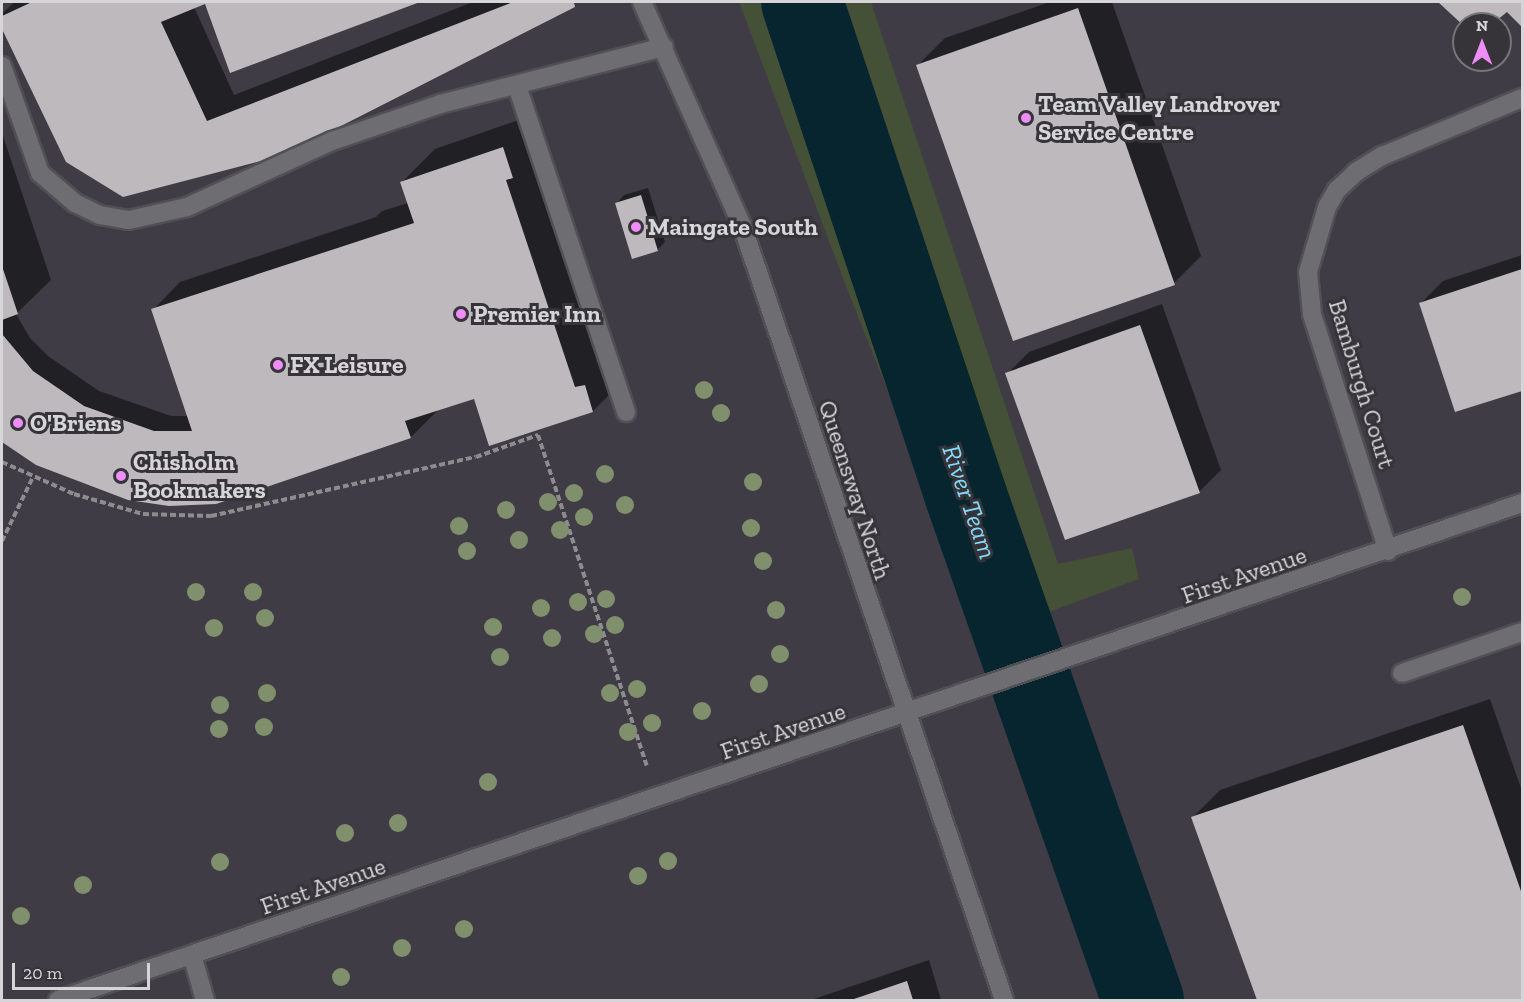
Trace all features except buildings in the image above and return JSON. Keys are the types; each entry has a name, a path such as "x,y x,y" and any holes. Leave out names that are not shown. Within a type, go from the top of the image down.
{"street":[{"name":"Queensway North","path":"642,2 743,228 905,715 1004,1000"},
{"path":"2,66 40,173 75,203 100,215 129,220 187,207 332,141 388,121 664,47"},
{"path":"517,86 626,412"},
{"name":"Bamburgh Court","path":"1388,551 1312,314 1308,272 1327,207 1356,172 1382,156 1522,98"},
{"name":"First Avenue","path":"58,1000 905,715 1388,551 1522,503"},
{"path":"1402,673 1522,632"},
{"path":"192,955 205,1000"}],"path":[{"path":"2,462 74,494 142,513 211,516 476,457 538,435 658,798"},
{"path":"2,541 33,477"}],"shaded area":[{"path":"2,2 1522,2 1522,1000 2,1000"}],"green space":[{"path":"739,2 871,2 1058,564 1132,548 1139,579 985,635 846,286"}],"waterway":[{"name":"River Team","path":"802,2 966,496 1143,1000"}],"place":[{"name":"Team Valley Landrover Service Centre","path":"1026,118"},
{"name":"Maingate South","path":"636,227"},
{"name":"Premier Inn","path":"461,314"},
{"name":"FX Leisure","path":"278,365"},
{"name":"O'Briens","path":"18,423"},
{"name":"Chisholm Bookmakers","path":"121,476"}]}
